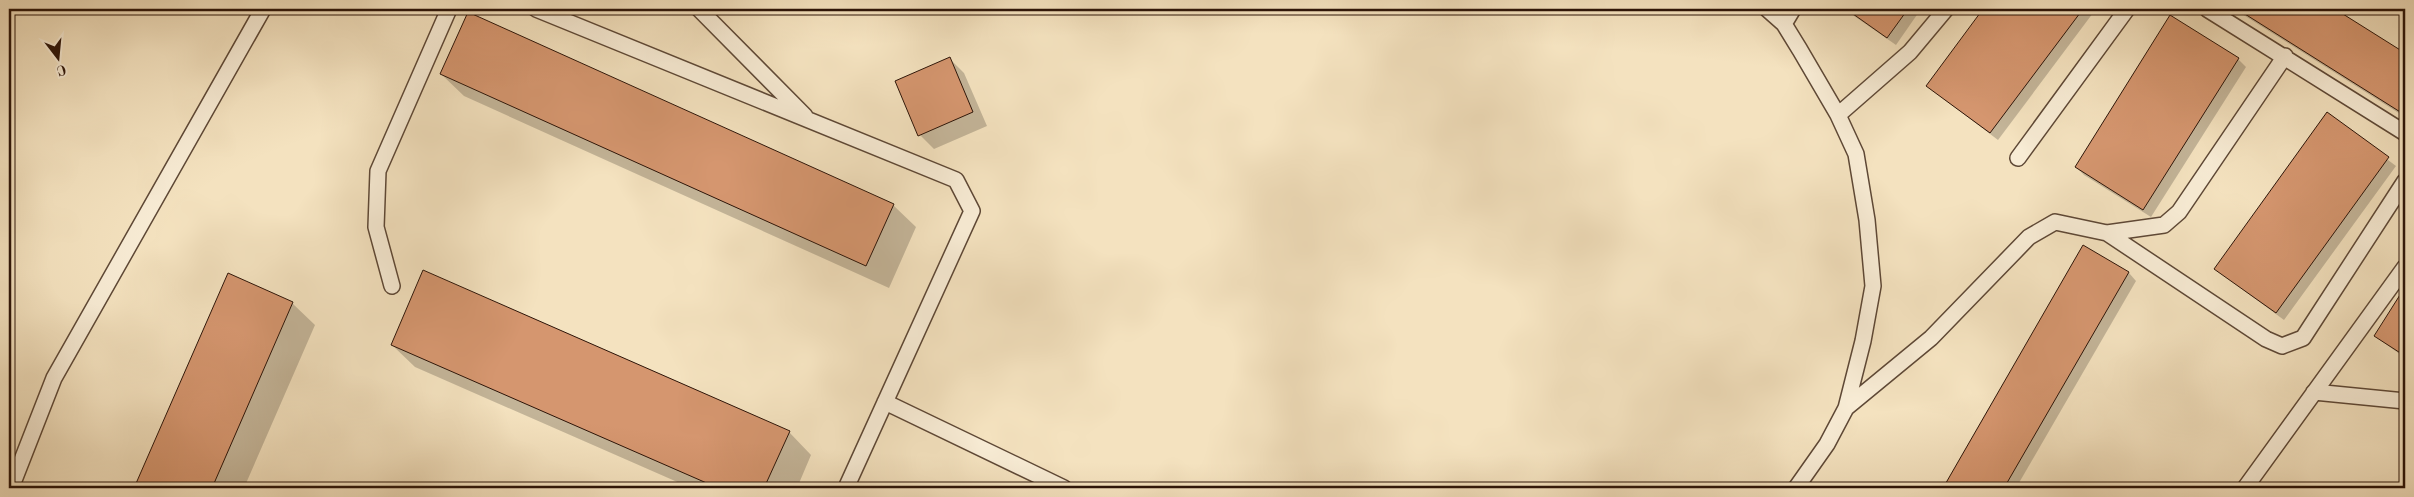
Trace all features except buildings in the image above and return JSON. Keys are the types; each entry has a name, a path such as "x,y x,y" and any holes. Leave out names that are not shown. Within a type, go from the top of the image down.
{"lane":[{"path":"12,488 54,378 263,9"},
{"path":"392,286 376,228 378,171 449,9"},
{"path":"536,9 956,180 972,211 846,488"},
{"path":"699,9 810,121"},
{"path":"1767,9 1784,24 1838,114 1856,154 1867,220 1873,286 1863,341 1846,408 1827,444 1796,488"},
{"path":"1784,24 1793,9"},
{"path":"1838,114 1910,52 1946,9"},
{"path":"2018,158 2127,9"},
{"path":"2207,9 2405,133"},
{"path":"1846,408 1931,338 2029,237 2055,222 2107,233 2164,225 2179,212 2284,56"},
{"path":"2107,233 2266,339 2282,346 2303,338 2405,181"},
{"path":"2245,488 2405,267"},
{"path":"2314,392 2405,401"},
{"path":"885,402 1064,488"}]}
